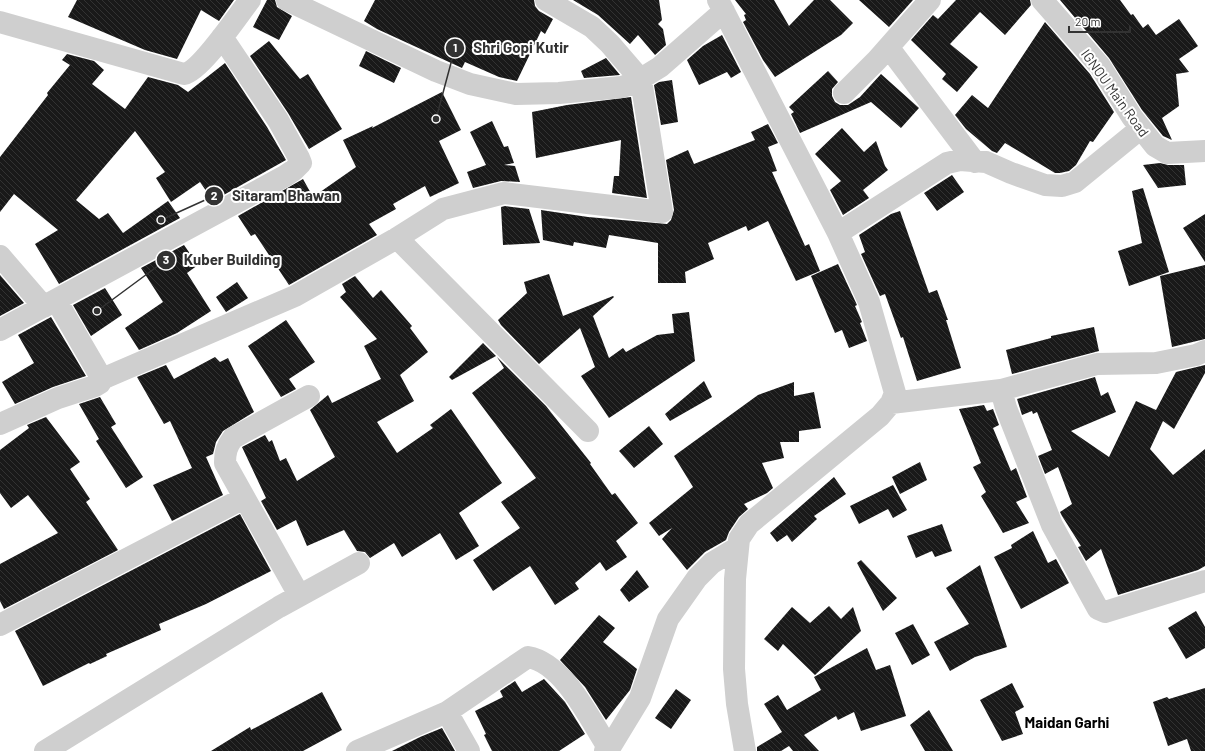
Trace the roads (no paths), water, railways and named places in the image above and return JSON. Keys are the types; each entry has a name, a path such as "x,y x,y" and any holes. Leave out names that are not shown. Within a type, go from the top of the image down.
{"street":[{"path":"0,22 184,74 193,70 222,37 250,0"},
{"path":"287,0 436,71 490,89 516,94 559,93 622,87 641,80 660,67 721,6 838,233 869,302 892,381 894,393 891,403 880,416 749,524 739,539 735,579 734,669 738,711 745,751"},
{"path":"0,424 58,398 95,386 100,383 102,379 295,296 397,238 443,209 504,193 662,212 641,80 610,44 592,27 546,0"},
{"path":"844,92 889,48 930,0"},
{"name":"IGNOU Main Road","path":"1042,0 1100,66 1140,130 1155,146 1167,153 1205,152"},
{"path":"0,330 285,176 301,163 278,120 222,37"},
{"path":"889,48 976,162"},
{"path":"838,233 947,163 960,160 986,162 1011,174 1045,185 1062,186 1075,182 1140,130"},
{"path":"397,238 588,431"},
{"path":"0,256 50,303 102,379"},
{"path":"891,403 1001,390 1098,364 1156,363 1196,356 1205,352"},
{"path":"1001,390 1006,408 1052,525 1098,609 1105,612 1205,581"},
{"path":"300,595 225,463 228,445 233,438 308,396"},
{"path":"0,625 244,498"},
{"path":"357,751 447,712 528,657 535,658 556,671 607,750 640,698 668,619 697,578 712,563 737,548"},
{"path":"45,751 68,745 300,595 359,563"},
{"path":"447,712 469,751"}],"place":[{"name":"Shri Gopi Kutir","path":"436,119"},
{"name":"Sitaram Bhawan","path":"161,220"},
{"name":"Kuber Building","path":"97,311"}],"district":[{"name":"Maidan Garhi","path":"1067,723"}]}
